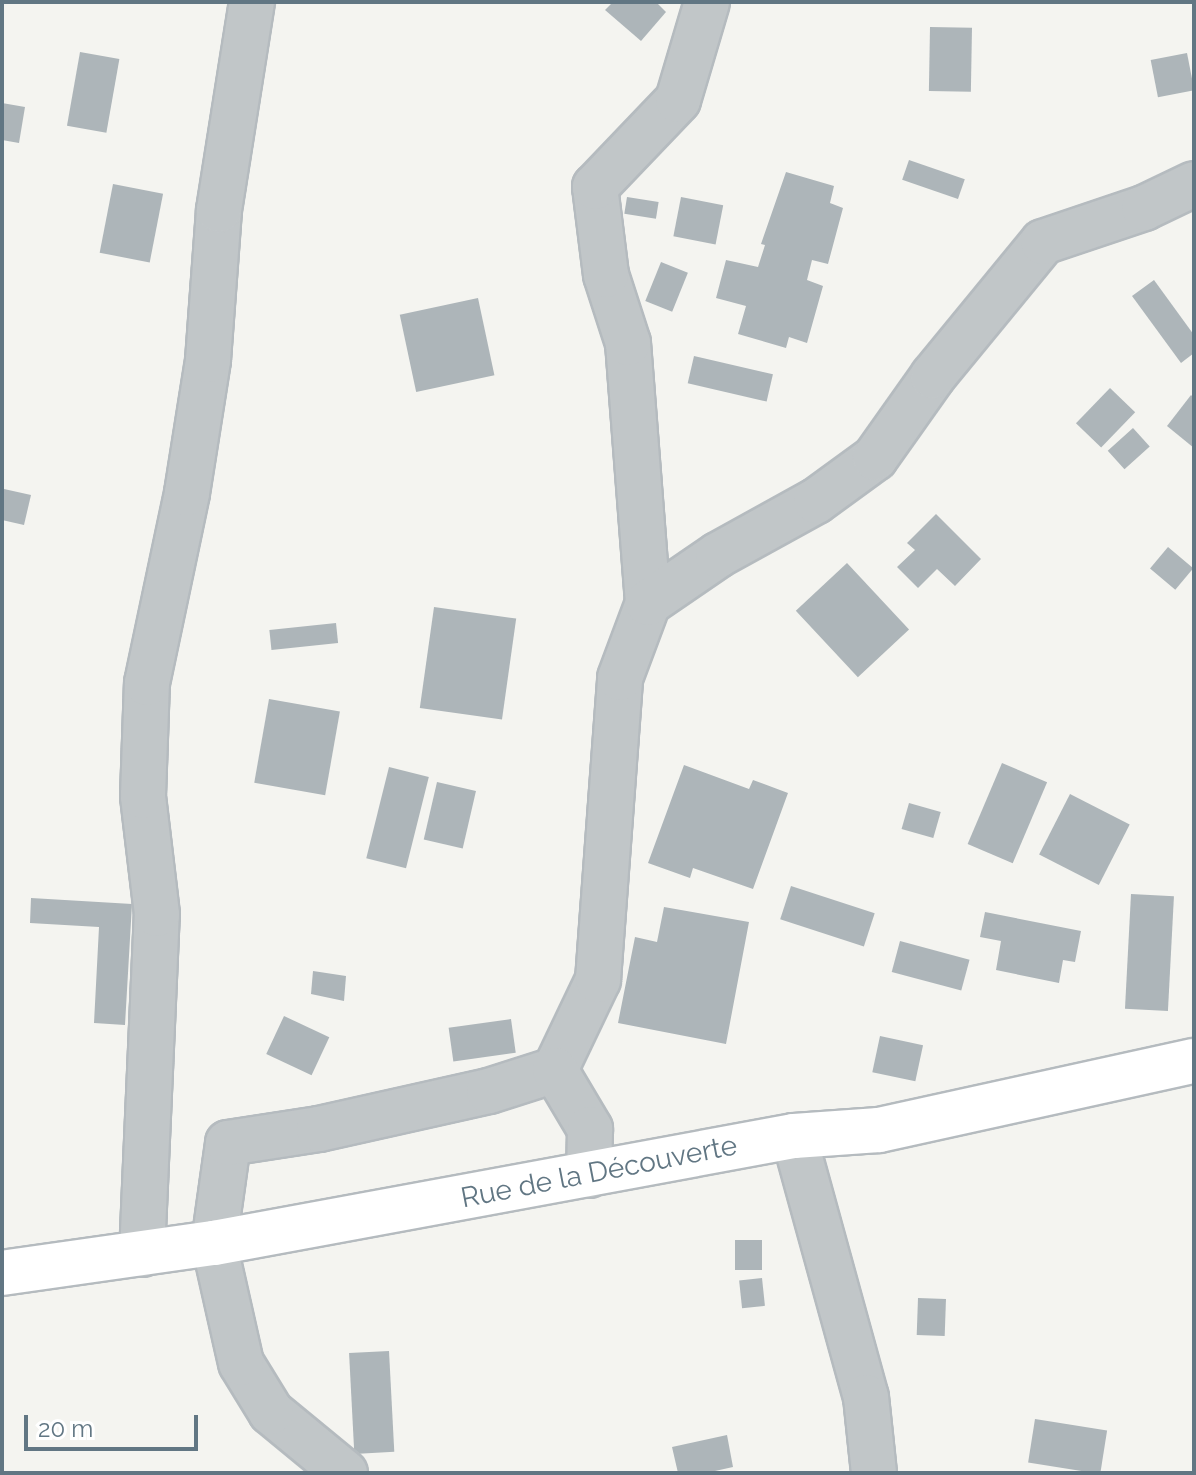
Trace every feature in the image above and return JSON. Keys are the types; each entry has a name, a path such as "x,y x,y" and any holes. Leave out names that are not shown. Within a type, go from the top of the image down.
{"street":[{"path":"142,1254 157,914 143,796 147,683 187,493 208,360 219,210 252,2"},
{"path":"345,1473 271,1412 241,1363 214,1243 228,1143 350,1122 489,1091 555,1070 598,980 620,678 648,603 628,343 606,275 595,187 678,100 707,2"},
{"path":"648,603 718,555 816,501 875,458 933,376 1043,242 1144,208 1194,184"},
{"name":"Rue de la Découverte","path":"2,1273 214,1243 794,1136 879,1130 1194,1061"},
{"path":"555,1070 590,1129 589,1175"},
{"path":"794,1136 866,1397 874,1473"}],"building":[{"path":"613,2 656,2 666,12 641,41 605,10"},
{"path":"930,27 972,28 971,92 929,91"},
{"path":"80,52 119,59 106,133 67,126"},
{"path":"1187,53 1194,90 1158,97 1151,60"},
{"path":"2,103 25,107 19,143 2,140"},
{"path":"909,160 965,179 958,199 902,180"},
{"path":"786,172 834,186 830,203 843,208 828,264 812,260 807,280 823,286 807,343 789,337 786,348 738,334 746,306 716,298 726,260 758,267 765,245 761,244"},
{"path":"113,184 163,194 150,262 100,253"},
{"path":"627,197 659,202 656,219 624,214"},
{"path":"681,197 723,205 716,244 673,236"},
{"path":"661,262 688,273 672,312 645,301"},
{"path":"1154,280 1194,335 1194,353 1181,363 1132,296"},
{"path":"478,298 494,375 416,392 400,315"},
{"path":"694,356 773,374 767,402 688,383"},
{"path":"1110,388 1135,412 1101,448 1076,423"},
{"path":"1191,395 1194,398 1194,448 1167,426"},
{"path":"1133,428 1150,447 1124,469 1108,451"},
{"path":"4,489 31,495 24,525 2,520"},
{"path":"936,514 981,559 955,586 937,569 918,588 897,567 915,550 907,543"},
{"path":"1168,547 1193,568 1175,590 1150,568"},
{"path":"847,563 909,630 858,677 796,611"},
{"path":"434,607 516,619 502,720 420,708"},
{"path":"336,623 338,643 271,650 269,630"},
{"path":"269,699 340,712 325,795 254,783"},
{"path":"1002,763 1047,782 1013,863 968,844"},
{"path":"684,765 749,789 753,780 788,793 753,889 693,868 690,878 648,863"},
{"path":"389,767 429,777 406,868 366,858"},
{"path":"437,782 476,791 463,848 424,839"},
{"path":"1070,794 1130,824 1099,885 1039,855"},
{"path":"909,803 941,812 933,838 902,829"},
{"path":"791,886 875,913 864,946 780,919"},
{"path":"1131,894 1174,896 1168,1011 1125,1009"},
{"path":"31,898 132,904 125,1025 94,1023 99,927 30,923"},
{"path":"664,907 749,922 726,1044 618,1023 635,937 657,942"},
{"path":"985,912 1081,931 1075,962 1063,960 1059,983 996,970 1001,941 980,937"},
{"path":"900,941 970,960 961,991 892,972"},
{"path":"313,971 346,976 344,1001 311,994"},
{"path":"284,1016 329,1037 312,1075 266,1054"},
{"path":"511,1019 516,1053 453,1061 449,1028"},
{"path":"880,1036 923,1045 915,1081 872,1072"},
{"path":"735,1240 762,1240 762,1270 735,1270"},
{"path":"762,1278 765,1306 742,1308 739,1280"},
{"path":"918,1298 946,1299 945,1336 917,1335"},
{"path":"389,1351 394,1452 354,1454 349,1353"},
{"path":"1035,1419 1107,1430 1100,1473 1028,1462"},
{"path":"727,1435 733,1467 706,1473 678,1473 672,1447"}]}
